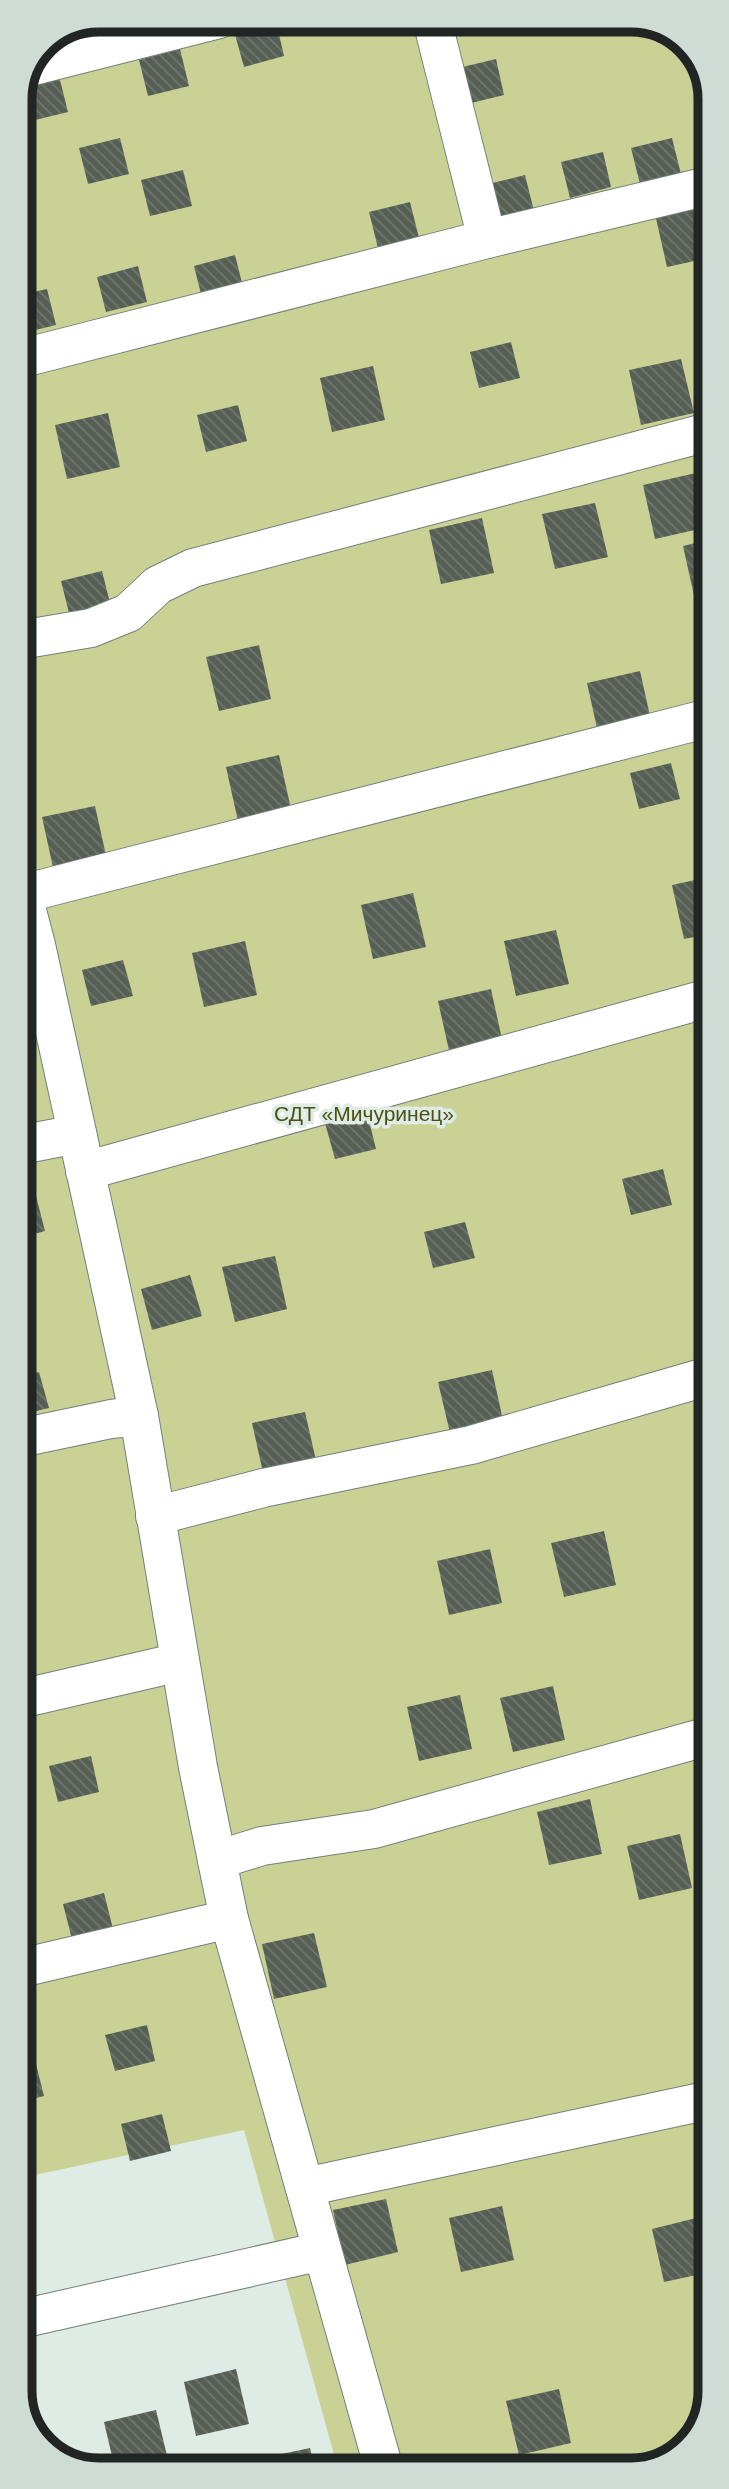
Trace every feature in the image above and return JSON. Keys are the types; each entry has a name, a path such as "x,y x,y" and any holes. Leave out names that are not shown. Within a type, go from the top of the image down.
{"street":[{"path":"42,64 168,32"},
{"path":"435,32 487,239"},
{"path":"32,356 487,239 698,188"},
{"path":"32,638 91,628 128,613 158,585 193,568 698,435"},
{"path":"32,886 698,721"},
{"path":"32,961 77,1134 139,1416 180,1662 229,1919 381,2458"},
{"path":"85,1171 698,1001"},
{"path":"32,1143 77,1134"},
{"path":"155,1516 263,1488 471,1445 698,1379"},
{"path":"32,1435 139,1416"},
{"path":"32,1696 180,1662"},
{"path":"217,1860 262,1846 374,1829 698,1740"},
{"path":"32,1965 229,1919"},
{"path":"304,2187 698,2103"},
{"path":"32,2317 322,2251"}],"green space":[{"name":"СДТ «Мичуринец»","path":"85,33 648,34 668,43 681,54 694,77 698,98 698,2391 689,2424 668,2446 644,2456 631,2458 335,2457 244,2130 32,2176 33,85 43,61 51,51 61,43"}],"building":[{"path":"234,32 279,32 284,56 244,67"},
{"path":"85,33 86,38 60,44"},
{"path":"180,49 189,86 148,96 139,60"},
{"path":"496,59 504,95 463,105 454,69"},
{"path":"59,76 68,112 32,121 34,82"},
{"path":"120,138 129,174 88,184 79,148"},
{"path":"672,138 681,174 640,184 631,148"},
{"path":"603,152 611,187 570,198 561,162"},
{"path":"183,170 192,206 150,216 141,180"},
{"path":"525,175 534,211 493,222 484,185"},
{"path":"410,202 419,238 378,248 369,212"},
{"path":"698,207 698,260 667,267 655,214"},
{"path":"235,255 244,291 203,302 194,266"},
{"path":"138,266 147,302 106,312 97,277"},
{"path":"47,289 56,325 32,331 32,292"},
{"path":"511,342 520,378 479,388 470,352"},
{"path":"681,359 694,413 641,425 629,370"},
{"path":"373,366 385,420 332,432 320,378"},
{"path":"238,405 247,441 206,452 197,415"},
{"path":"108,413 120,467 67,479 55,425"},
{"path":"696,473 698,529 655,539 643,485"},
{"path":"595,503 608,557 555,569 542,514"},
{"path":"482,518 494,573 441,584 429,530"},
{"path":"698,542 698,599 695,600 683,546"},
{"path":"102,571 111,607 70,617 61,581"},
{"path":"259,645 271,699 219,711 206,657"},
{"path":"640,671 652,725 599,737 587,683"},
{"path":"279,755 291,809 238,821 226,767"},
{"path":"671,763 680,799 639,809 630,773"},
{"path":"95,806 107,860 54,872 42,817"},
{"path":"698,879 698,936 684,939 672,885"},
{"path":"413,893 426,947 373,959 361,905"},
{"path":"556,930 569,984 516,996 504,941"},
{"path":"245,941 257,995 204,1007 192,953"},
{"path":"123,960 133,996 91,1006 82,970"},
{"path":"491,989 503,1044 450,1055 438,1001"},
{"path":"367,1113 376,1149 335,1159 325,1123"},
{"path":"663,1169 672,1205 631,1215 622,1179"},
{"path":"36,1196 45,1231 32,1235 32,1197"},
{"path":"465,1222 475,1258 433,1268 424,1232"},
{"path":"275,1256 287,1309 235,1322 222,1267"},
{"path":"190,1275 202,1316 152,1330 141,1289"},
{"path":"492,1370 504,1425 451,1437 438,1382"},
{"path":"39,1372 49,1408 32,1412 32,1373"},
{"path":"305,1412 317,1465 264,1477 252,1423"},
{"path":"604,1531 616,1585 564,1597 551,1543"},
{"path":"490,1549 502,1603 449,1615 437,1561"},
{"path":"553,1686 565,1740 513,1752 500,1698"},
{"path":"460,1695 472,1749 419,1761 407,1707"},
{"path":"91,1756 99,1792 58,1802 49,1766"},
{"path":"590,1799 602,1854 549,1865 537,1812"},
{"path":"680,1834 692,1888 639,1900 627,1846"},
{"path":"104,1893 113,1929 72,1939 63,1904"},
{"path":"314,1933 327,1987 274,1999 262,1944"},
{"path":"147,2025 155,2061 115,2071 105,2035"},
{"path":"35,2060 44,2096 32,2099 32,2061"},
{"path":"162,2114 171,2151 130,2161 121,2124"},
{"path":"386,2199 398,2252 345,2265 333,2210"},
{"path":"502,2206 514,2260 461,2272 449,2218"},
{"path":"698,2218 698,2275 664,2282 652,2229"},
{"path":"236,2369 249,2424 196,2436 184,2382"},
{"path":"559,2389 571,2443 519,2455 506,2401"},
{"path":"156,2410 167,2457 112,2457 104,2422"},
{"path":"310,2448 312,2457 266,2457"}]}
